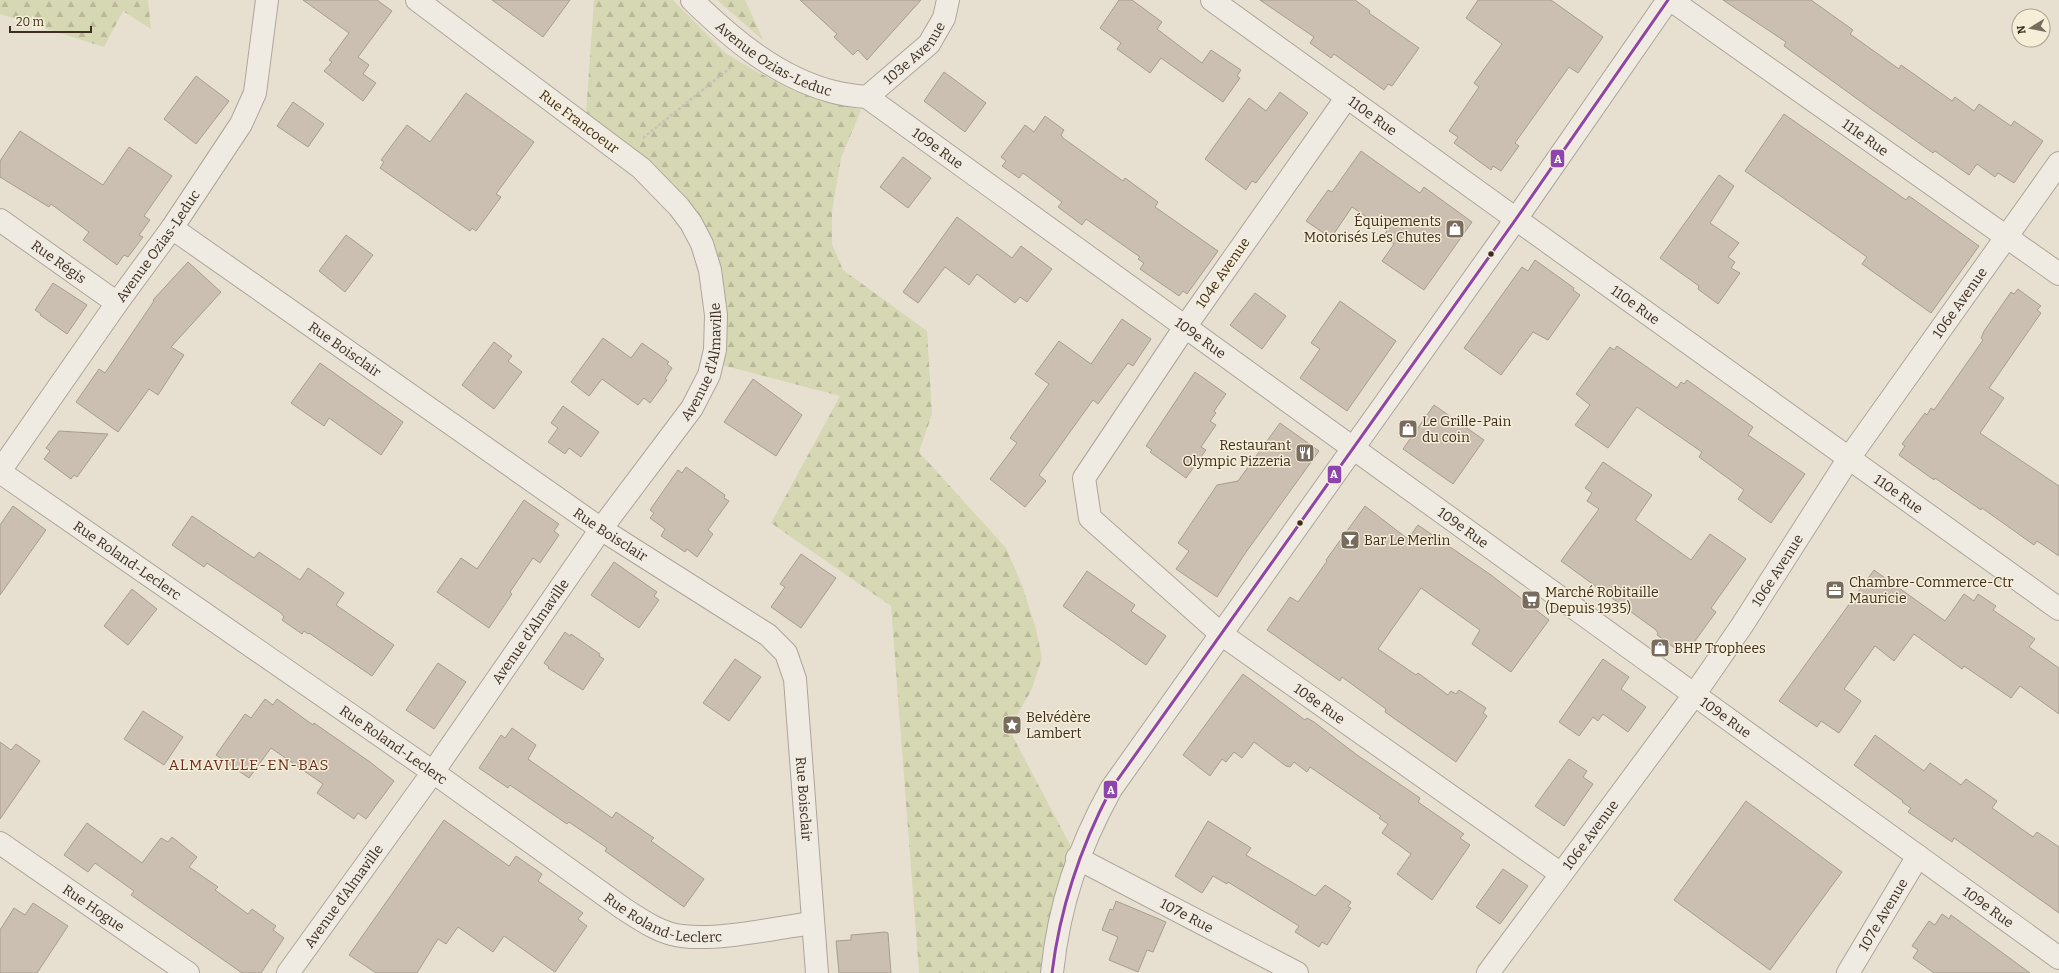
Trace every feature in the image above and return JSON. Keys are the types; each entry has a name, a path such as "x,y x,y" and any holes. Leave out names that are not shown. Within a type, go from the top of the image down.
{"street":[{"name":"Avenue Ozias-Leduc","path":"0,471 117,303 172,228 241,124 255,93 267,0"},
{"name":"Rue Francoeur","path":"417,0 641,168 665,191 691,224 702,244 710,270"},
{"name":"Avenue Ozias-Leduc","path":"692,0 750,51 800,79 833,92 867,98"},
{"name":"103e Avenue","path":"867,98 929,44 944,18 948,0"},
{"name":"110e Rue","path":"1212,0 2059,609"},
{"path":"1052,973 1057,929 1077,858 1093,822 1111,789 1670,0"},
{"name":"111e Rue","path":"1670,0 2059,274"},
{"name":"104e Avenue","path":"1090,518 1084,478 1185,327 1347,96"},
{"name":"109e Rue","path":"867,98 2059,958"},
{"name":"106e Avenue","path":"1488,973 1694,695 1742,624 1849,458 2059,162"},
{"name":"Rue Régis","path":"0,220 117,303"},
{"name":"Rue Boisclair","path":"172,228 601,529 768,636 786,653 795,679 817,973"},
{"name":"Avenue d'Almaville","path":"288,973 433,772 601,529 692,408 709,375 715,350 716,315 710,270"},
{"name":"Rue Roland-Leclerc","path":"0,471 433,772 624,909 651,926 681,936 709,937 813,923"},
{"name":"108e Rue","path":"1090,518 1221,634 1561,874"},
{"name":"Rue Hogue","path":"0,843 188,973"},
{"name":"107e Avenue","path":"1848,973 1918,856"},
{"name":"107e Rue","path":"1077,858 1298,973"}],"path":[{"path":"622,154 750,51"}],"green space":[{"path":"0,0 148,0 151,29 123,11 104,47 0,14"},
{"path":"594,0 673,0 724,52 752,69 794,91 861,110 841,158 832,211 832,244 843,270 927,331 932,414 919,452 1006,548 1022,585 1036,629 1042,658 1031,691 1016,717 1012,735 1077,858 1052,973 919,973 891,606 771,523 840,396 718,364 711,254 586,114"},
{"path":"717,0 745,0 763,40"}],"building":[{"path":"303,0 377,0 392,11 358,57 369,65 363,74 376,83 363,101 324,71 332,62 329,60 349,33"},
{"path":"492,0 570,0 543,37"},
{"path":"800,0 921,0 867,60 858,50 853,55 834,37 837,34"},
{"path":"1119,0 1132,0 1162,22 1157,29 1202,63 1211,50 1241,70 1237,76 1240,78 1223,102 1161,58 1150,73 1117,49 1121,43 1100,28"},
{"path":"1260,0 1355,0 1370,11 1369,13 1419,48 1392,86 1388,84 1384,90 1334,54 1331,58 1310,43 1314,37"},
{"path":"1478,0 1551,0 1603,37 1578,73 1569,67 1515,143 1519,146 1501,171 1493,166 1491,170 1454,143 1458,137 1449,131 1479,87 1474,83 1502,44 1466,18"},
{"path":"1723,0 1811,0 1853,30 1850,34 1899,69 1901,65 1952,101 1955,97 1974,111 1979,104 2011,126 2014,121 2043,141 2014,183 1998,173 1995,177 1977,164 1969,175 1935,151 1933,153 1784,46 1786,42"},
{"path":"944,72 986,103 965,132 924,101"},
{"path":"196,76 229,101 196,144 164,119"},
{"path":"1280,92 1308,113 1256,183 1252,181 1246,190 1205,159 1249,98 1266,111"},
{"path":"466,93 534,142 496,194 501,197 476,231 472,228 470,231 380,168 384,162 381,160 407,125 430,142"},
{"path":"293,102 324,124 308,147 277,126"},
{"path":"1784,114 1906,200 1909,196 1979,246 1931,313 1862,264 1867,257 1745,171"},
{"path":"1045,116 1064,130 1061,135 1063,138 1123,181 1125,178 1158,202 1155,207 1218,251 1187,294 1183,291 1179,296 1140,269 1144,263 1138,259 1140,257 1086,219 1082,225 1058,207 1062,202 1023,173 1019,178 1002,166 1006,161 1001,157 1025,125 1034,132"},
{"path":"20,131 103,185 129,147 172,176 144,216 150,220 139,235 143,237 128,257 124,255 117,265 83,240 89,232 51,204 49,207 0,177 0,161"},
{"path":"1361,151 1420,193 1424,187 1472,222 1424,290 1382,261 1394,244 1383,236 1387,231 1352,207 1331,238 1306,221 1328,190 1332,192"},
{"path":"903,157 931,178 908,208 880,187"},
{"path":"1719,175 1734,186 1710,223 1739,243 1728,257 1735,262 1731,268 1740,273 1718,304 1698,289 1699,286 1660,258"},
{"path":"957,217 1012,258 1021,246 1052,269 1027,302 1020,297 1015,303 977,274 969,285 945,267 918,303 903,292"},
{"path":"346,235 373,255 345,292 319,271"},
{"path":"1535,260 1574,288 1573,290 1580,295 1548,340 1533,332 1501,375 1464,348 1522,267 1528,271"},
{"path":"188,262 221,292 171,347 184,355 158,395 149,389 118,432 76,402 99,369 105,373 154,301 153,300"},
{"path":"53,283 87,305 67,334 35,310"},
{"path":"2018,289 2041,306 2037,310 2041,313 1989,388 2004,398 1980,433 2059,486 2059,556 2037,541 2034,545 1982,508 1981,510 1935,478 1934,480 1899,455 1905,446 1902,444 1925,413 1927,415 1931,408 1934,410 1983,340 1981,338 1984,331 2011,292 2014,294"},
{"path":"1255,293 1286,316 1262,349 1230,325"},
{"path":"1340,301 1396,341 1347,411 1300,378 1320,349 1311,343"},
{"path":"1122,319 1151,339 1133,366 1128,363 1098,404 1093,400 1039,475 1046,481 1025,507 990,479 1017,443 1010,438 1049,384 1035,374 1059,341 1091,364"},
{"path":"603,338 631,358 642,343 669,362 667,364 672,368 665,379 667,380 650,403 644,398 638,405 602,379 589,396 571,382"},
{"path":"494,342 512,356 508,361 522,372 494,409 462,385"},
{"path":"1617,346 1677,388 1681,382 1684,384 1687,380 1753,427 1748,435 1805,474 1771,523 1738,499 1744,490 1699,457 1702,452 1637,407 1608,448 1575,425 1590,405 1576,394 1610,347 1614,350"},
{"path":"320,363 403,422 381,455 329,418 324,426 291,403"},
{"path":"1195,372 1226,394 1214,411 1216,413 1210,421 1216,425 1201,447 1206,450 1186,478 1150,452 1152,450 1146,446"},
{"path":"753,379 802,415 776,456 724,422"},
{"path":"1434,405 1484,440 1453,484 1403,449"},
{"path":"563,406 599,432 581,457 569,448 565,454 548,442 558,428 551,423"},
{"path":"1280,423 1319,451 1244,555 1217,597 1176,569 1189,551 1178,543 1217,485 1238,481"},
{"path":"59,431 108,434 77,477 74,475 71,479 44,459 50,451 46,448"},
{"path":"1603,462 1652,495 1635,520 1691,560 1710,534 1746,559 1711,608 1716,612 1689,649 1684,646 1680,652 1657,635 1658,633 1656,630 1561,561 1599,509 1587,501 1592,493 1585,488"},
{"path":"686,467 725,495 724,498 729,501 708,530 713,534 697,557 687,549 685,552 661,536 665,529 650,518 654,513 650,510 678,470 682,473"},
{"path":"524,500 559,524 554,531 559,535 540,563 533,558 510,592 512,594 489,628 437,592 461,558 477,569"},
{"path":"13,506 46,530 0,595 0,525"},
{"path":"1365,506 1408,539 1418,525 1491,575 1549,620 1511,672 1472,644 1480,630 1421,588 1378,649 1416,675 1418,673 1448,695 1451,691 1456,694 1459,690 1486,708 1483,713 1487,716 1456,762 1385,712 1386,709 1342,677 1340,681 1267,630 1290,597 1298,602"},
{"path":"192,516 254,558 259,552 300,580 308,568 344,593 336,605 394,645 372,676 309,633 308,634 304,631 302,634 282,620 284,617 281,613 207,563 204,567 172,545"},
{"path":"801,554 836,578 801,628 771,607 785,587 780,584"},
{"path":"614,562 657,592 654,596 659,600 639,628 591,595"},
{"path":"1874,570 1945,621 1964,594 1974,601 1978,594 1996,606 1993,610 2035,639 2029,647 2059,668 2059,714 2020,686 2011,698 1964,666 1962,669 1914,634 1894,661 1875,646 1844,689 1861,701 1839,733 1821,721 1817,727 1779,701"},
{"path":"1087,571 1135,605 1131,611 1166,636 1146,665 1063,606"},
{"path":"132,589 157,609 128,645 104,626"},
{"path":"565,632 570,636 571,634 600,654 599,656 604,659 583,690 548,668 549,667 544,663"},
{"path":"735,659 761,677 729,721 703,703"},
{"path":"1603,659 1629,677 1621,689 1646,707 1628,732 1603,714 1598,721 1593,717 1579,736 1559,722"},
{"path":"438,663 466,682 434,729 406,710"},
{"path":"1243,674 1305,720 1307,718 1314,722 1357,755 1420,798 1418,802 1464,834 1460,838 1470,845 1432,900 1397,874 1411,854 1382,833 1388,824 1379,818 1381,816 1310,767 1307,772 1294,762 1290,767 1286,766 1254,742 1242,758 1234,752 1226,762 1222,759 1210,776 1183,755"},
{"path":"265,699 273,705 277,699 313,725 314,723 370,762 394,781 366,819 358,813 354,819 317,793 323,784 271,748 249,778 216,755 245,714 251,718"},
{"path":"143,711 183,737 164,765 124,739"},
{"path":"512,728 536,745 528,759 612,818 616,812 654,838 651,841 704,879 684,907 605,851 607,848 569,822 567,824 510,785 508,788 479,768 501,735 505,738"},
{"path":"1875,735 1924,771 1930,763 1961,785 1966,779 1997,801 1992,808 2033,837 2037,832 2059,847 2059,913 1954,838 1952,842 1908,812 1911,808 1902,802 1903,801 1854,765"},
{"path":"0,742 11,750 16,744 40,761 0,819"},
{"path":"1569,759 1587,771 1583,777 1593,784 1564,826 1535,806"},
{"path":"1746,801 1842,872 1770,970 1674,900"},
{"path":"444,820 509,866 516,856 542,874 538,881 583,913 578,919 587,926 555,972 504,936 493,952 458,927 446,944 438,939 417,973 376,973 349,955"},
{"path":"1208,821 1251,848 1246,855 1315,896 1325,885 1351,902 1348,907 1351,908 1327,945 1322,942 1319,947 1295,932 1299,926 1228,882 1227,884 1213,876 1202,893 1175,876"},
{"path":"87,823 142,863 161,838 168,842 172,837 197,857 189,867 218,887 215,890 248,914 252,909 276,926 273,930 284,938 261,973 242,973 131,895 134,891 95,863 88,872 64,855"},
{"path":"1503,869 1528,886 1500,924 1476,907"},
{"path":"1116,901 1166,922 1153,952 1147,950 1138,972 1109,960 1118,937 1102,930 1110,909 1113,910"},
{"path":"33,903 68,926 37,973 0,973 0,930 14,908 25,915"},
{"path":"1942,914 1949,919 1951,915 2030,973 1934,973 1913,958 1918,950 1912,946 1929,921 1935,925"},
{"path":"888,933 891,973 839,973 836,941 851,940 851,935"}],"transit line":[{"name":"A","path":"1052,973 1060,925 1073,878 1090,833 1111,789 1516,219 1668,0"}],"place":[{"name":"Équipements Motorisés Les Chutes","path":"1455,229"},
{"name":"Le Grille-Pain du coin","path":"1408,429"},
{"name":"Restaurant Olympic Pizzeria","path":"1305,453"},
{"name":"Bar Le Merlin","path":"1350,540"},
{"name":"Chambre-Commerce-Ctr Mauricie","path":"1835,590"},
{"name":"Marché Robitaille (Depuis 1935)","path":"1531,600"},
{"name":"BHP Trophees","path":"1660,648"},
{"name":"Belvédère Lambert","path":"1012,725"}],"district":[{"name":"ALMAVILLE-EN-BAS","path":"249,765"}]}
